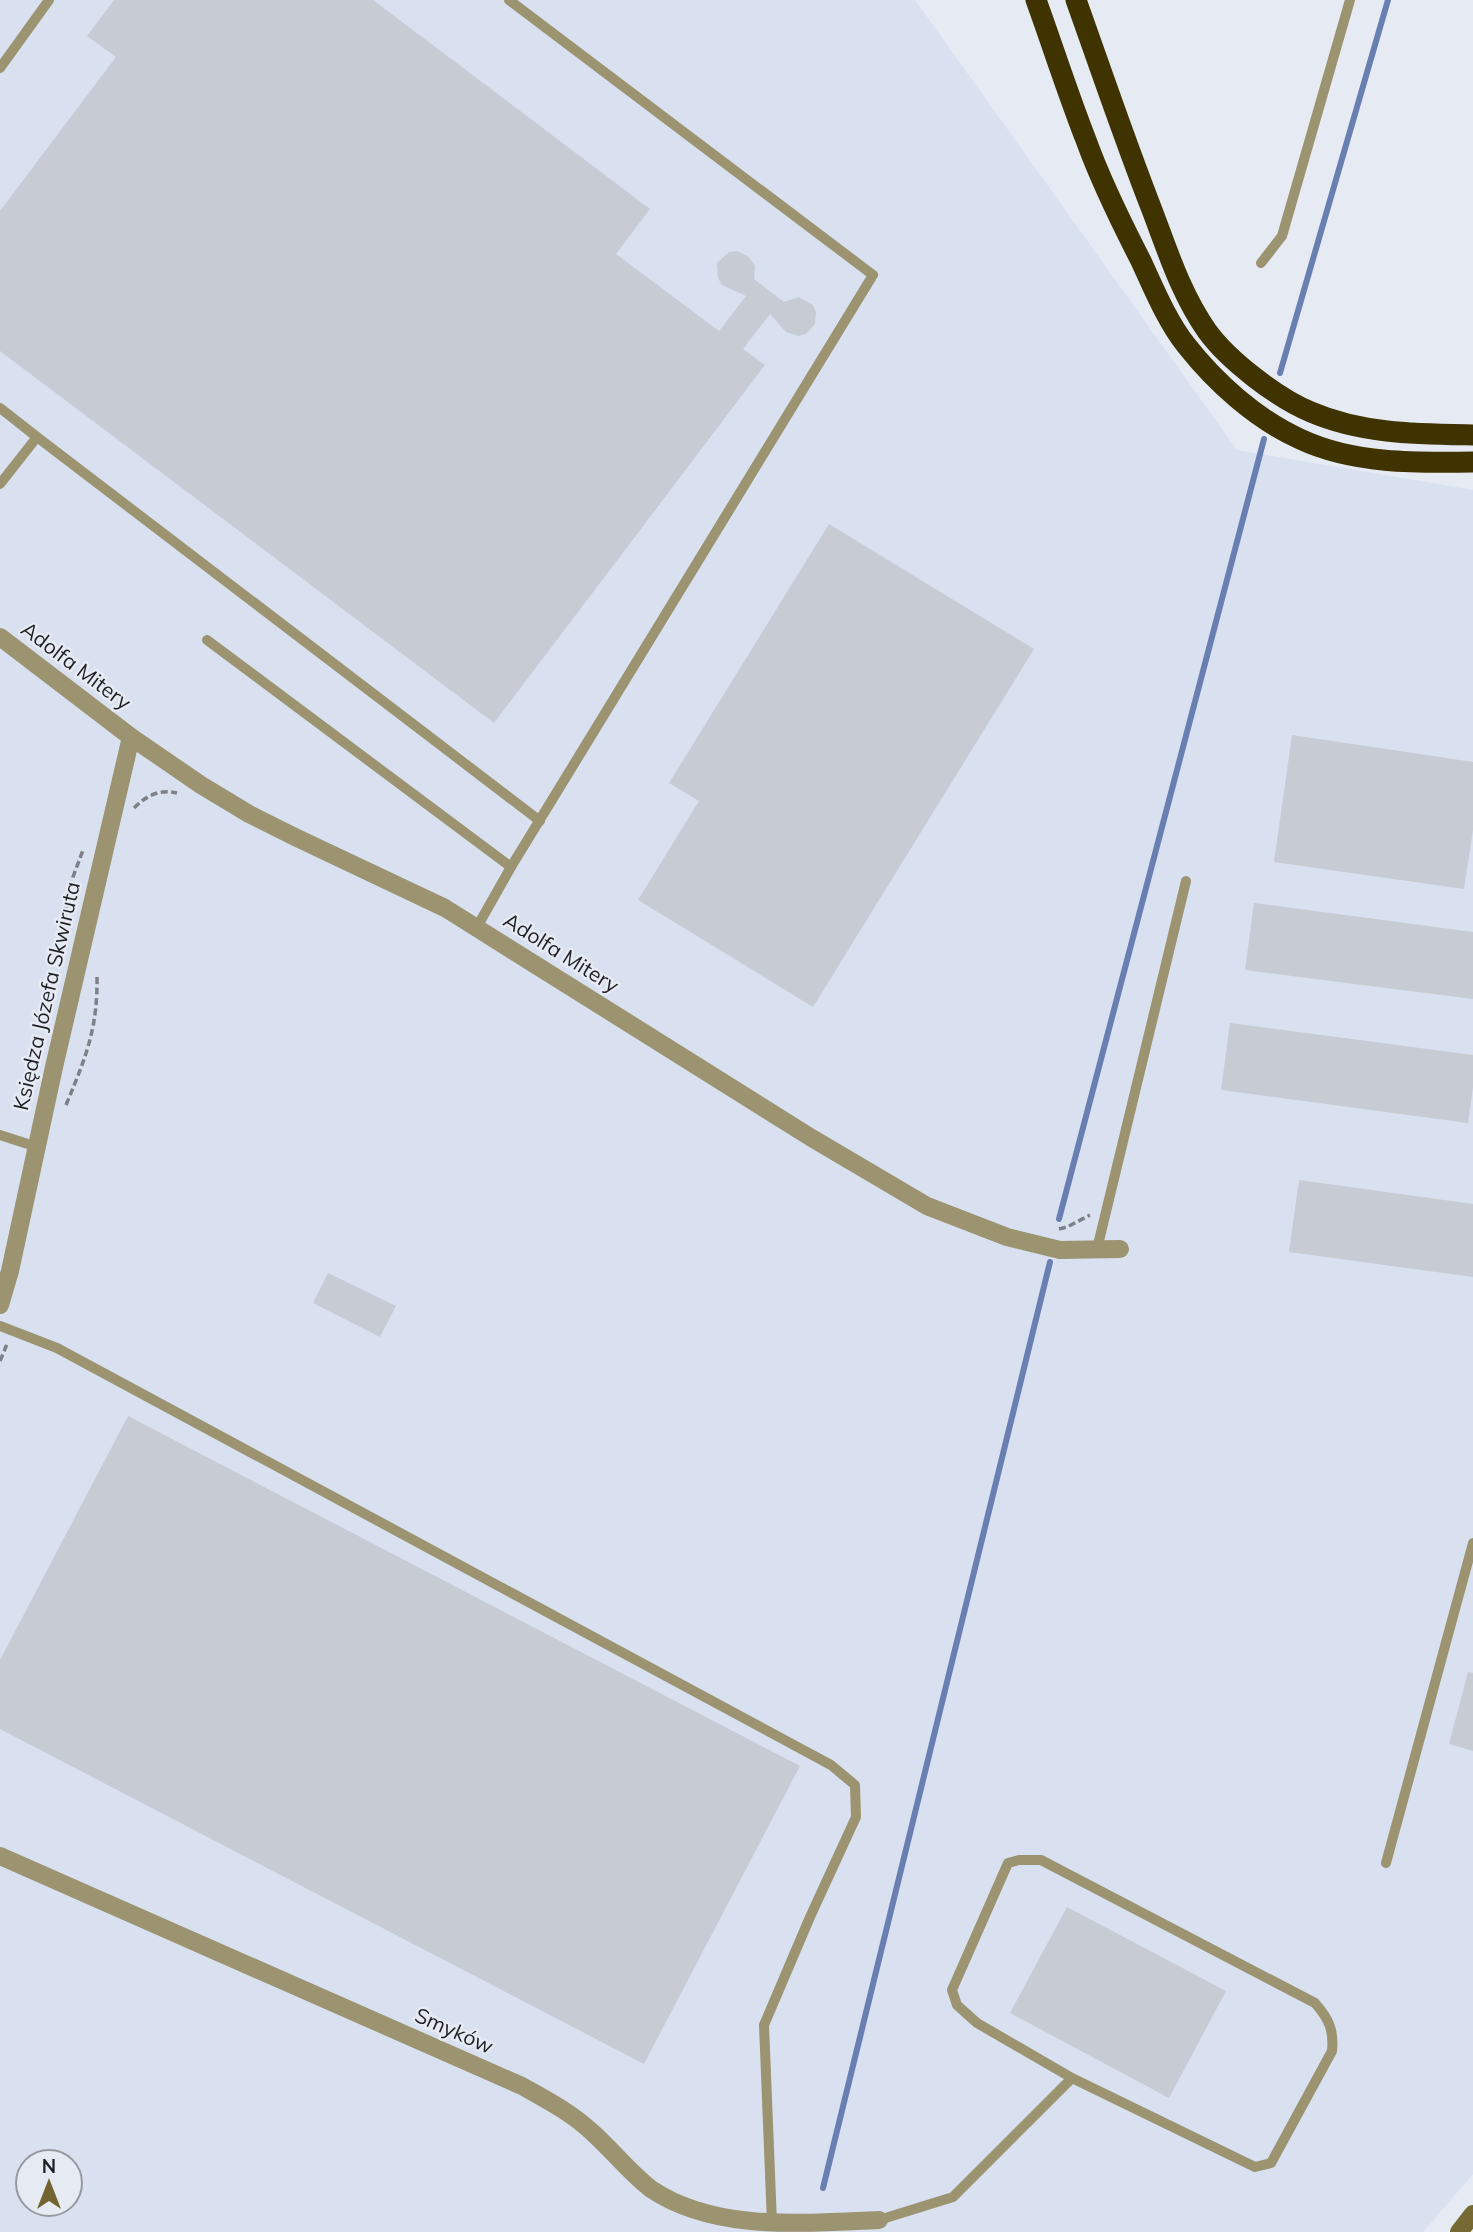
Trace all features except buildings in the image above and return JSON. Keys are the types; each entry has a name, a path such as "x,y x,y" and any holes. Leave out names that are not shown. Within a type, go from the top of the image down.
{"highway":[{"path":"1036,0 1086,142 1122,223 1184,343 1213,376 1250,407 1301,439 1347,454 1388,461 1473,462"},
{"path":"1076,0 1182,288 1208,332 1242,367 1275,393 1311,412 1354,426 1401,433 1473,435"}],"main road":[{"path":"1459,2232 1473,2214"}],"street":[{"name":"Adolfa Mitery","path":"0,636 131,737 249,814 410,890 477,927 810,1137 927,1206 1007,1237 1060,1250 1120,1249"},
{"name":"Księdza Józefa Skwiruta","path":"0,1305 10,1271 131,737"},
{"name":"Smyków","path":"0,1856 522,2086 572,2115 649,2188 679,2207 700,2216 722,2221 772,2223 878,2220"}],"lane":[{"path":"0,68 49,0"},
{"path":"477,927 873,275 509,0"},
{"path":"1261,263 1282,236 1350,0"},
{"path":"0,408 540,821"},
{"path":"0,484 37,437"},
{"path":"207,640 511,867"},
{"path":"1097,1249 1186,881"},
{"path":"0,1135 37,1147"},
{"path":"0,1326 57,1348 831,1765 855,1784 856,1817 764,2025 772,2223"},
{"path":"1386,1863 1473,1543"},
{"path":"1019,1860 1041,1860 1315,2003 1329,2020 1334,2036 1332,2051 1271,2163 1255,2167 1072,2078 976,2023 957,2005 952,1990 1008,1863 1019,1860"},
{"path":"878,2220 953,2197 1072,2078"}],"path":[{"path":"130,817 147,796 159,792 178,793"},
{"path":"62,1115 90,1048 97,1003 96,965"},
{"path":"0,1361 12,1330"}],"shaded area":[{"path":"0,0 915,0 1237,450 1473,490 1473,2174 1423,2232 0,2232"}],"waterway":[{"path":"1280,373 1388,0"},
{"path":"1059,1219 1264,439"},
{"path":"823,2188 1050,1262"}]}
